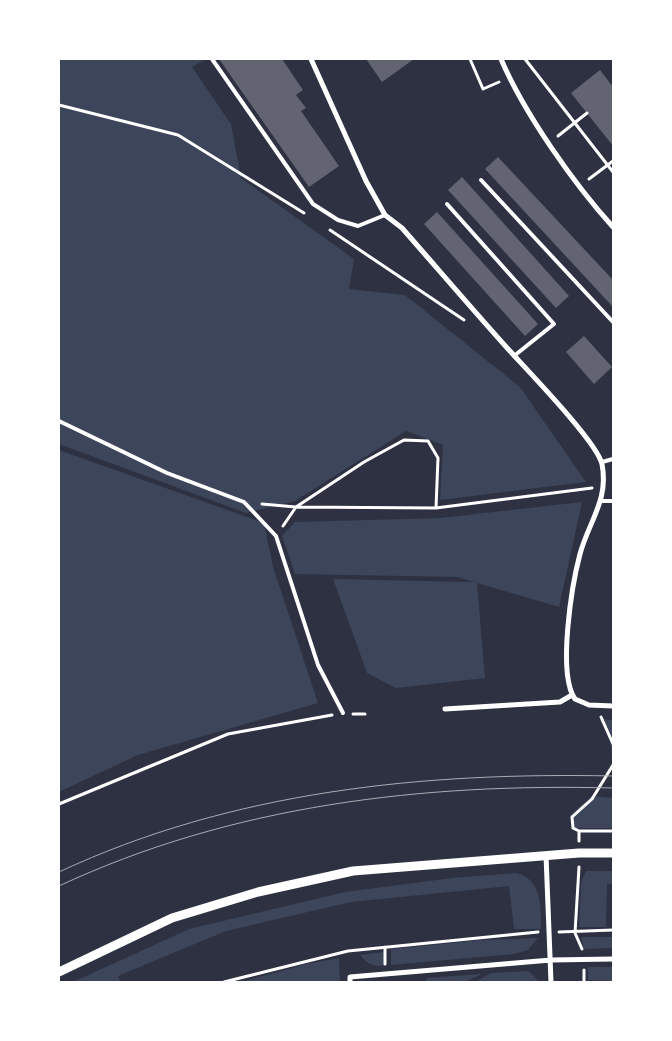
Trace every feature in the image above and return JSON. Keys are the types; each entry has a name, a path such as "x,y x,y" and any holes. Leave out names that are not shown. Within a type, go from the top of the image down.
{"street":[{"path":"312,59 366,181 385,215 402,228 593,446 602,462 604,486 602,501 580,554 571,599 567,667 572,695 579,702 589,705 613,706"},
{"path":"501,59 509,77 550,142 580,186 613,227"},
{"path":"445,709 560,702 572,695"},
{"path":"59,972 172,918 258,892 353,871 546,855 613,853"},
{"path":"546,855 551,982"},
{"path":"350,980 551,960 613,959"}],"lane":[{"path":"212,59 313,204 338,220 358,226 385,215"},
{"path":"482,180 613,322"},
{"path":"447,204 554,324 514,356"},
{"path":"59,421 167,473 244,502 276,536 318,665 343,713"},
{"path":"602,462 613,459"},
{"path":"602,501 613,501"}],"path":[{"path":"470,59 483,88 509,77"},
{"path":"525,59 613,172"},
{"path":"59,105 178,135 309,217"},
{"path":"550,142 588,113"},
{"path":"580,186 613,161"},
{"path":"326,228 467,322"},
{"path":"276,536 296,507 364,462 404,440 428,442 438,458 436,508"},
{"path":"244,502 296,507 436,508 604,486"},
{"path":"589,705 604,720 613,744"},
{"path":"59,804 228,734 343,713 365,714"},
{"path":"613,765 592,799 572,817 573,828 580,831 613,831"},
{"path":"580,831 575,933 584,960 584,982"},
{"path":"224,982 348,951 550,931 575,933 613,930"}],"shaded area":[{"path":"59,59 206,59 192,67 231,124 241,178 354,259 349,289 405,295 520,387 586,482 440,500 443,445 406,431 295,501 246,513 59,444"},
{"path":"59,450 264,523 273,567 318,703 138,755 59,792"},
{"path":"582,502 559,607 477,583 485,678 396,688 367,673 333,579 474,582 457,577 295,574 282,536 295,522 440,518"},
{"path":"600,719 613,720 613,767 610,738"},
{"path":"592,796 613,798 613,828 573,828 570,815"},
{"path":"586,871 613,871 613,884 607,884 606,927 579,927 581,883"},
{"path":"516,873 525,876 535,887 540,903 541,929 514,929 509,886 351,902 226,931 118,976 121,982 73,982 189,929 345,892 452,878"},
{"path":"581,937 613,937 613,948 584,949"},
{"path":"538,938 528,950 514,954 391,965 391,949 482,940"},
{"path":"384,952 384,965 380,966 370,964 360,955"},
{"path":"339,958 340,982 241,982 306,964"},
{"path":"588,967 613,967 613,981 588,980"},
{"path":"529,971 539,982 475,982 491,973"},
{"path":"482,974 465,982 427,982 426,978"}],"building":[{"path":"219,59 282,59 303,90 296,95 306,108 301,111 339,166 309,187"},
{"path":"366,59 414,59 382,82"},
{"path":"600,70 613,87 613,146 571,93"},
{"path":"498,157 613,280 613,307 485,169"},
{"path":"462,177 569,296 556,308 448,190"},
{"path":"437,212 538,324 525,336 424,224"},
{"path":"584,336 612,367 594,384 566,352"}],"tram line":[{"path":"59,872 125,844 192,822 260,805 330,792 400,783 471,778 613,776"},
{"path":"59,886 125,858 192,836 260,818 330,805 400,795 471,790 542,787 613,788"}]}
